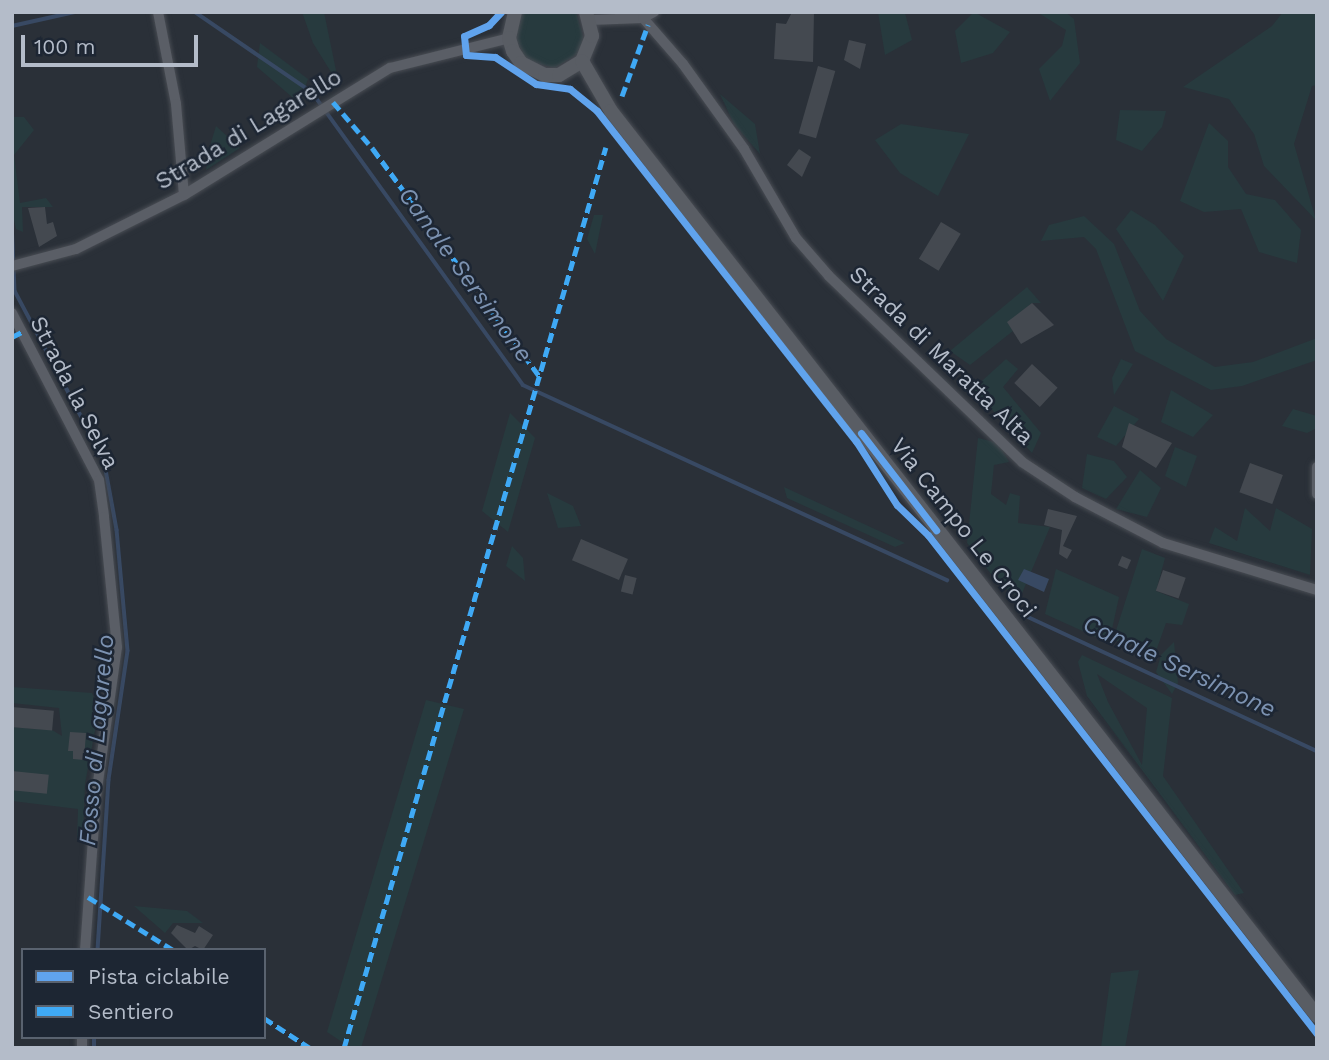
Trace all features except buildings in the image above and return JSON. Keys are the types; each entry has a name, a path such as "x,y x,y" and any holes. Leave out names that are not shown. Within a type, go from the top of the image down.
{"street":[{"path":"515,12 509,38 521,63 532,71 559,75 582,61 592,36 588,16 643,18 654,12"},
{"path":"159,14 176,104 184,195"},
{"name":"Strada di Maratta Alta","path":"643,18 683,64 744,149 796,238 829,276 1022,462 1075,497 1163,543 1317,590"},
{"name":"Strada di Lagarello","path":"12,266 76,250 184,195 390,68 509,38"},
{"name":"Via Campo Le Croci","path":"582,61 611,111 1317,1016"},
{"name":"Strada la Selva","path":"12,313 99,480 104,517 117,647 96,797 85,948"},
{"path":"1317,467 1317,494"}],"green space":[{"path":"302,12 324,12 339,85 313,43"},
{"path":"523,12 576,12 584,39 579,53 555,68 527,61 514,36"},
{"path":"878,12 905,13 912,40 885,55"},
{"path":"974,12 1010,32 993,53 961,63 955,31"},
{"path":"1037,12 1065,12 1074,19 1080,63 1050,101 1039,69 1062,46 1066,30"},
{"path":"1283,12 1317,12 1317,85 1312,86 1294,144 1316,220 1264,166 1254,134 1229,99 1183,87 1272,26"},
{"path":"260,43 308,79 299,103 257,67"},
{"path":"720,94 755,124 760,154 734,124"},
{"path":"1120,110 1166,111 1162,127 1142,151 1116,140"},
{"path":"12,117 24,117 34,130 14,155 20,203 46,198 53,207 22,207 23,232 16,229 12,211"},
{"path":"1209,123 1228,141 1228,167 1246,194 1275,200 1301,230 1297,263 1259,252 1241,209 1204,212 1180,201"},
{"path":"901,124 969,134 938,196 900,173 875,140"},
{"path":"216,126 240,148 206,170 210,146"},
{"path":"1131,210 1155,225 1184,256 1163,301 1116,229"},
{"path":"594,215 603,215 595,254 587,239"},
{"path":"1084,216 1114,244 1140,311 1166,339 1215,367 1253,362 1317,338 1317,360 1242,386 1211,390 1135,351 1096,249 1084,237 1041,241 1049,225"},
{"path":"1027,287 1041,303 1032,303 1008,323 1013,331 970,365 950,351"},
{"path":"1006,359 1018,369 1003,387 1041,433 1032,453 973,389"},
{"path":"1121,359 1133,364 1114,395 1112,378"},
{"path":"1171,390 1213,415 1193,437 1161,422"},
{"path":"1114,406 1139,419 1116,446 1097,437"},
{"path":"1293,409 1317,416 1317,428 1307,433 1282,426"},
{"path":"510,413 535,438 508,532 482,511"},
{"path":"978,438 998,443 1009,462 994,465 991,494 1006,505 1010,493 1020,496 1018,523 1050,527 1020,598 998,583 967,543"},
{"path":"1175,447 1197,456 1186,487 1165,476"},
{"path":"1087,454 1114,461 1127,477 1106,499 1082,488"},
{"path":"1140,470 1161,488 1147,517 1116,509"},
{"path":"784,487 905,543 895,547 787,498"},
{"path":"547,493 573,506 581,526 558,528"},
{"path":"1245,508 1270,531 1276,508 1312,529 1310,575 1209,543 1215,527 1237,541"},
{"path":"512,546 523,558 525,581 506,566"},
{"path":"1142,549 1165,558 1156,591 1189,604 1182,625 1166,623 1156,651 1113,640"},
{"path":"1056,569 1119,597 1109,643 1045,614"},
{"path":"1174,642 1178,683 1172,694 1156,672 1161,655"},
{"path":"1082,655 1172,698 1163,776 1244,893 1235,895 1087,696 1078,662","holes":["1097,674 1147,708 1142,765 1108,702"]},
{"path":"12,687 92,693 99,709 85,784 83,838 77,838 78,809 12,801 12,727 52,730 62,736 59,708 12,703"},
{"path":"426,700 464,709 361,1048 351,1048 327,1032"},
{"path":"134,906 187,911 203,923 173,923 165,933"},
{"path":"1139,970 1125,1048 1101,1048 1111,973"}],"water":[{"path":"1024,569 1049,579 1044,592 1018,580"}],"waterway":[{"name":"Canale Sersimone","path":"12,26 75,12"},
{"name":"Canale Sersimone","path":"195,12 312,92 523,385 947,580"},
{"name":"Fosso di Lagarello","path":"12,222 15,291 104,459 117,530 128,651 109,780 98,948"},
{"name":"Canale Sersimone","path":"1026,616 1317,751"},
{"name":"Fosso di Lagarello","path":"94,1039 94,1048"}],"marked path":[{"path":"622,96 648,25"},
{"path":"333,102 373,149 540,377"},
{"path":"344,1048 606,147"},
{"path":"12,337 22,332"},
{"path":"88,897 170,948"},
{"path":"266,1019 310,1048"}],"cycle path":[{"path":"501,12 489,25 464,36 466,55 495,57 536,84 570,89 597,111 856,441 897,505 928,535 1317,1034"},
{"path":"861,433 936,530"}]}
